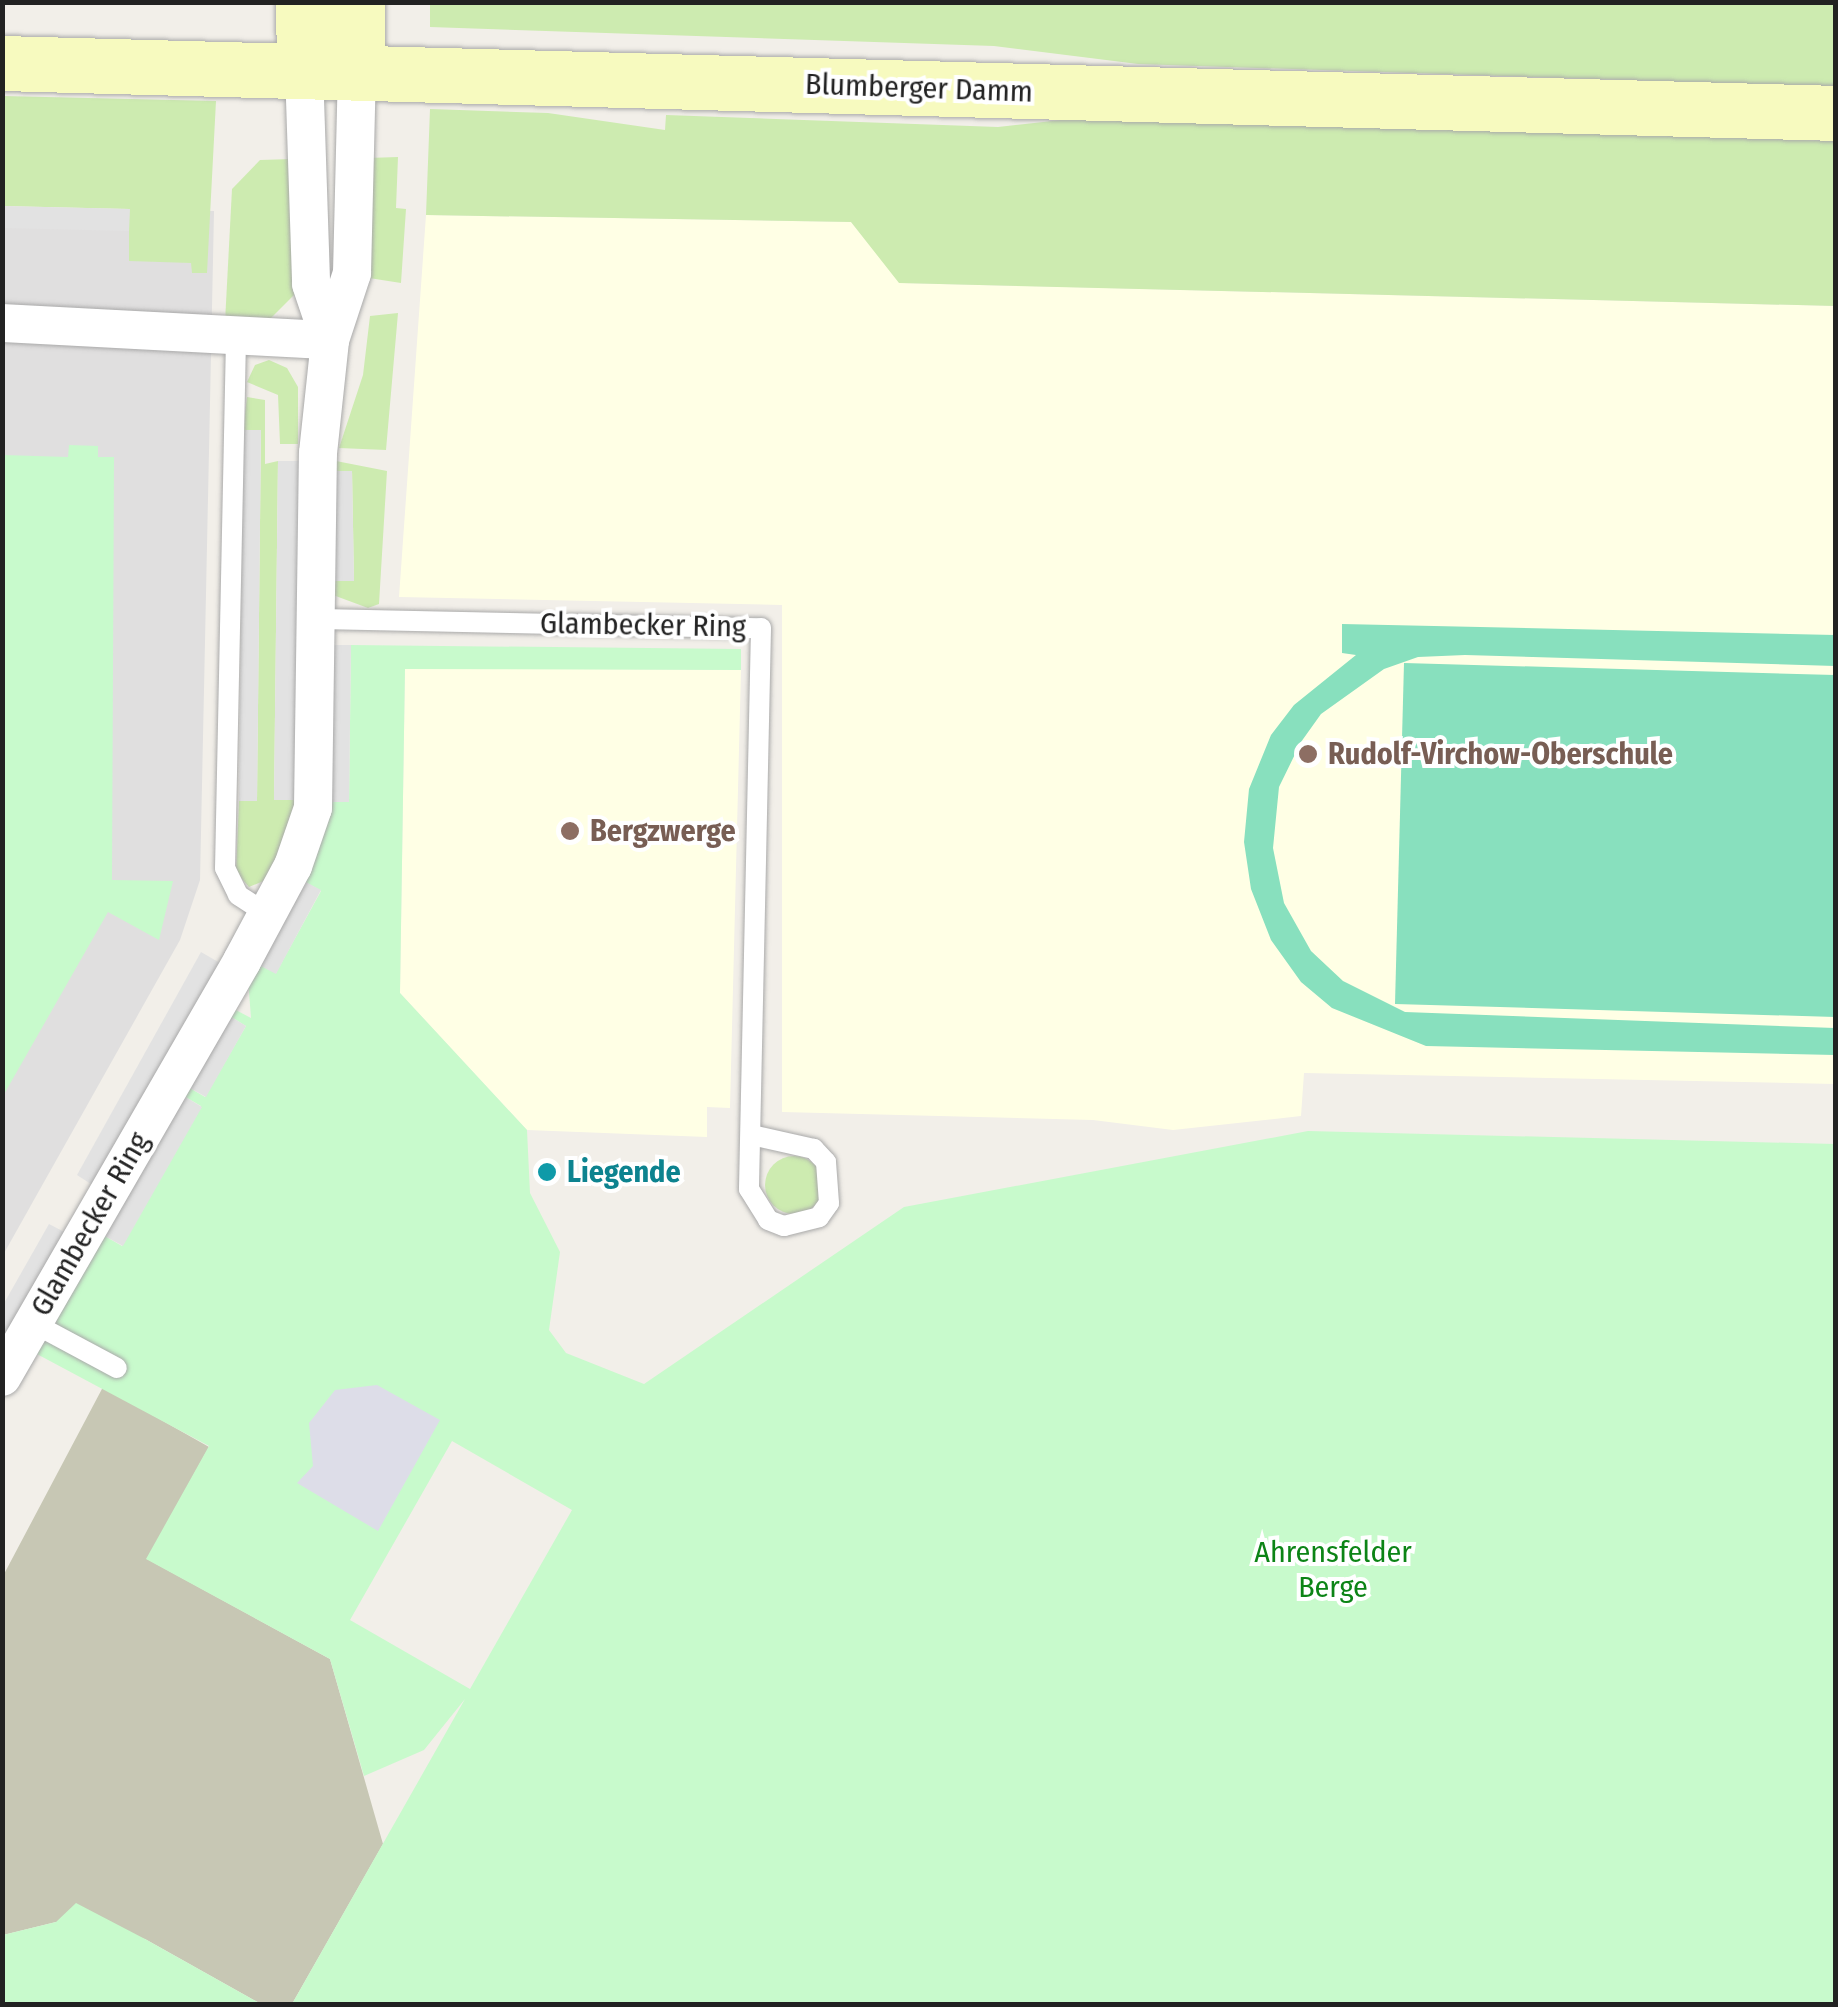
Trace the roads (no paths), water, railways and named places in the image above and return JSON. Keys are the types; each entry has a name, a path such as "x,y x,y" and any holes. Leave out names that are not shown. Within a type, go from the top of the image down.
{"main road":[{"path":"303,2 330,70"},
{"path":"330,70 357,2"},
{"name":"Blumberger Damm","path":"2,63 1836,113"}],"street":[{"name":"Glambecker Ring","path":"330,70 311,284 330,340"},
{"name":"Glambecker Ring","path":"2,1377 293,866 313,808 318,453 330,340 352,273 330,70"},
{"path":"2,323 236,339 330,340"}],"lane":[{"path":"236,339 225,868 238,895 266,914"},
{"name":"Glambecker Ring","path":"318,619 761,628 752,1134"},
{"path":"752,1134 814,1148 826,1162 830,1204 819,1217 784,1226 768,1220 749,1189 752,1134"},
{"path":"33,1323 117,1368"}],"place":[{"name":"Rudolf-Virchow-Oberschule","path":"1308,754"},
{"name":"Bergzwerge","path":"570,831"},
{"name":"Liegende","path":"547,1172"}],"park label":[{"name":"Ahrensfelder Berge","path":"1333,1569"}]}
